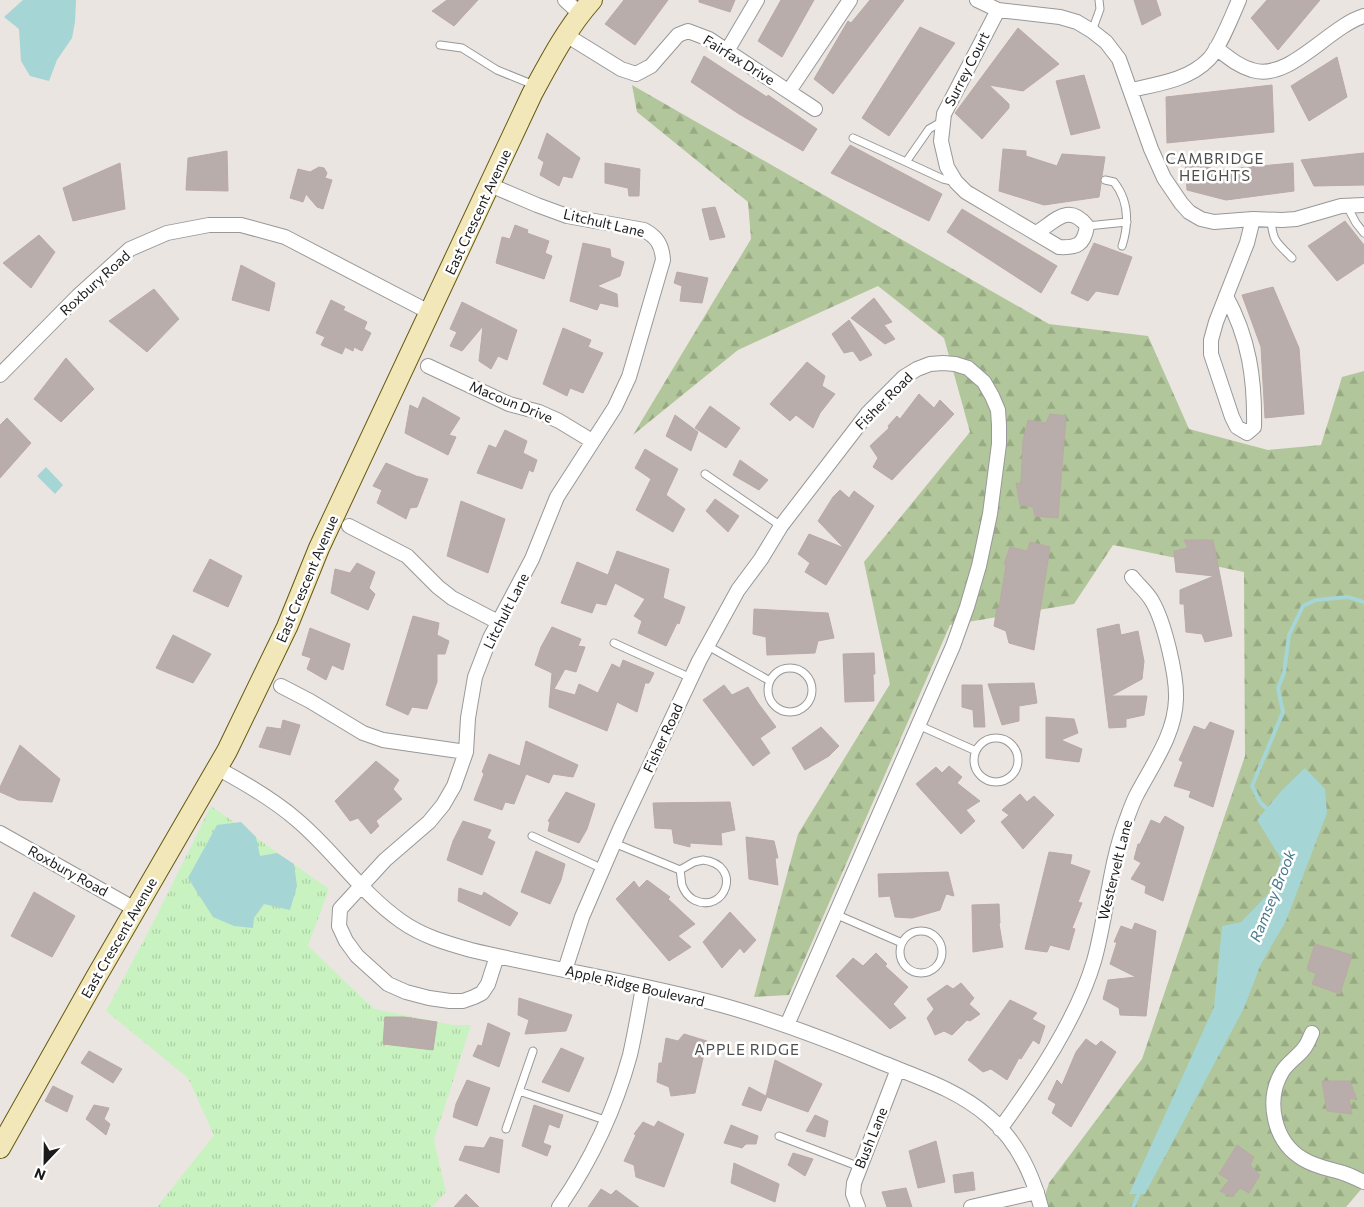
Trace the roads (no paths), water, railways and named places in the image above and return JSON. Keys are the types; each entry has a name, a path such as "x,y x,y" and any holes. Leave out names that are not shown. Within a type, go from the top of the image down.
{"street":[{"path":"565,0 586,7"},
{"path":"726,51 757,0"},
{"name":"Fairfax Drive","path":"789,91 850,0"},
{"path":"977,0 998,10 1060,17 1077,22 1106,42 1119,59 1151,149 1164,178 1189,212 1201,219 1214,222 1253,219 1296,219 1341,206 1364,205"},
{"path":"1131,90 1169,82 1185,75 1210,58 1239,0"},
{"name":"East Crescent Avenue","path":"0,1148 217,768 287,626 319,548 537,86 566,35 586,7"},
{"name":"Surrey Court","path":"998,10 944,114 941,141 947,167 956,182 966,192 1059,247 1073,248 1080,242 1087,226"},
{"path":"1216,48 1235,63 1254,71 1272,72 1289,65 1331,34 1354,19 1364,16"},
{"name":"Fairfax Drive","path":"566,35 621,68 636,74 651,66 678,34 688,31 709,39 815,109"},
{"name":"Litchult Lane","path":"490,185 537,206 567,216 644,230 652,234 658,242 663,260 629,376 615,407 558,497 532,559 498,622 475,677 468,718 466,752 454,786 443,806 385,860 340,909 338,926 357,956 388,984 406,992 429,998 463,1001 482,993 488,984 497,956"},
{"path":"1036,233 1060,217 1070,214 1081,218 1087,226"},
{"path":"1226,296 1248,350 1255,398 1254,427 1247,433 1237,427 1232,418 1211,354 1211,340 1226,296 1247,243 1253,219"},
{"name":"Roxbury Road","path":"0,375 78,296 130,249 167,233 209,225 241,225 285,237 431,312"},
{"name":"Fisher Road","path":"566,970 582,917 614,843 692,678 738,590 761,559 781,526 868,413 904,377 917,369 930,364 955,364 968,368 984,382 998,410 998,444 990,514 979,566 953,646 787,1026"},
{"name":"Macoun Drive","path":"428,366 509,404 539,412 559,421 592,442"},
{"path":"349,526 407,556 438,587 452,598 498,622"},
{"name":"Westervelt Lane","path":"1000,1129 1028,1090 1073,1013 1085,987 1094,959 1120,837 1135,798 1164,746 1174,720 1176,698 1164,626 1151,600 1132,577"},
{"path":"281,686 364,733 383,740 466,752"},
{"name":"Apple Ridge Boulevard","path":"217,768 274,801 299,821 376,900 401,921 426,935 448,944 497,956 514,958 723,1006 818,1036 946,1088 969,1101 1000,1129 1019,1153 1030,1174 1041,1207"},
{"name":"Roxbury Road","path":"0,833 136,909"},
{"path":"559,1207 588,1161 608,1121 630,1054 643,987"},
{"path":"1312,1033 1305,1046 1283,1071 1277,1084 1273,1105 1276,1126 1291,1150 1302,1159 1314,1165 1345,1173 1364,1182"},
{"name":"Bush Lane","path":"858,1207 853,1194 854,1182 898,1069"},
{"path":"971,1207 1037,1192"}],"lane":[{"path":"1092,31 1100,9 1098,0"},
{"path":"440,45 462,48 498,70 537,86"},
{"path":"906,162 929,130 943,121"},
{"path":"853,138 943,179 956,182"},
{"path":"1105,180 1114,182 1123,198 1127,228 1122,246"},
{"path":"1347,206 1364,233"},
{"path":"1271,220 1272,236 1292,258"},
{"path":"1087,226 1127,222"},
{"path":"705,474 781,526"},
{"path":"614,643 692,678"},
{"path":"708,646 770,681"},
{"path":"796,668 809,678 812,694 804,706 798,710 785,711 775,706 771,700 768,688 770,681 781,670 796,668"},
{"path":"917,725 976,752"},
{"path":"998,737 1009,741 1016,749 1018,757 1015,771 1004,780 996,782 986,779 977,770 974,760 976,752 980,745 990,738 998,737"},
{"path":"532,836 603,870"},
{"path":"614,843 680,870"},
{"path":"711,861 724,871 727,878 727,886 723,894 717,899 710,902 700,902 686,894 682,886 680,870 694,862 711,861"},
{"path":"835,914 902,943"},
{"path":"916,931 926,931 936,937 941,944 942,953 940,961 929,972 910,970 901,961 902,943 909,934 916,931"},
{"path":"506,1128 532,1051"},
{"path":"519,1091 608,1121"},
{"path":"779,1136 860,1167"}],"water":[{"path":"23,0 76,0 72,38 57,60 49,81 30,76 21,61 19,29 4,17"},
{"path":"46,467 63,485 55,494 37,476"},
{"path":"1305,768 1325,789 1327,813 1286,921 1261,964 1244,1008 1145,1194 1129,1194 1214,1007 1222,926 1241,922 1272,890 1281,859 1257,820 1282,790"},
{"path":"241,822 256,837 260,856 277,853 294,864 297,886 290,910 264,904 254,918 253,928 234,926 213,917 188,878 217,825"}],"waterway":[{"name":"Ramsey Brook","path":"1269,811 1260,802 1252,786 1283,712 1278,688 1284,673 1289,635 1303,606 1316,600 1348,597 1364,602"},
{"name":"Ramsey Brook","path":"1133,1207 1140,1191"}],"district":[{"name":"CAMBRIDGE HEIGHTS","path":"1215,168"},
{"name":"APPLE RIDGE","path":"747,1050"}]}
